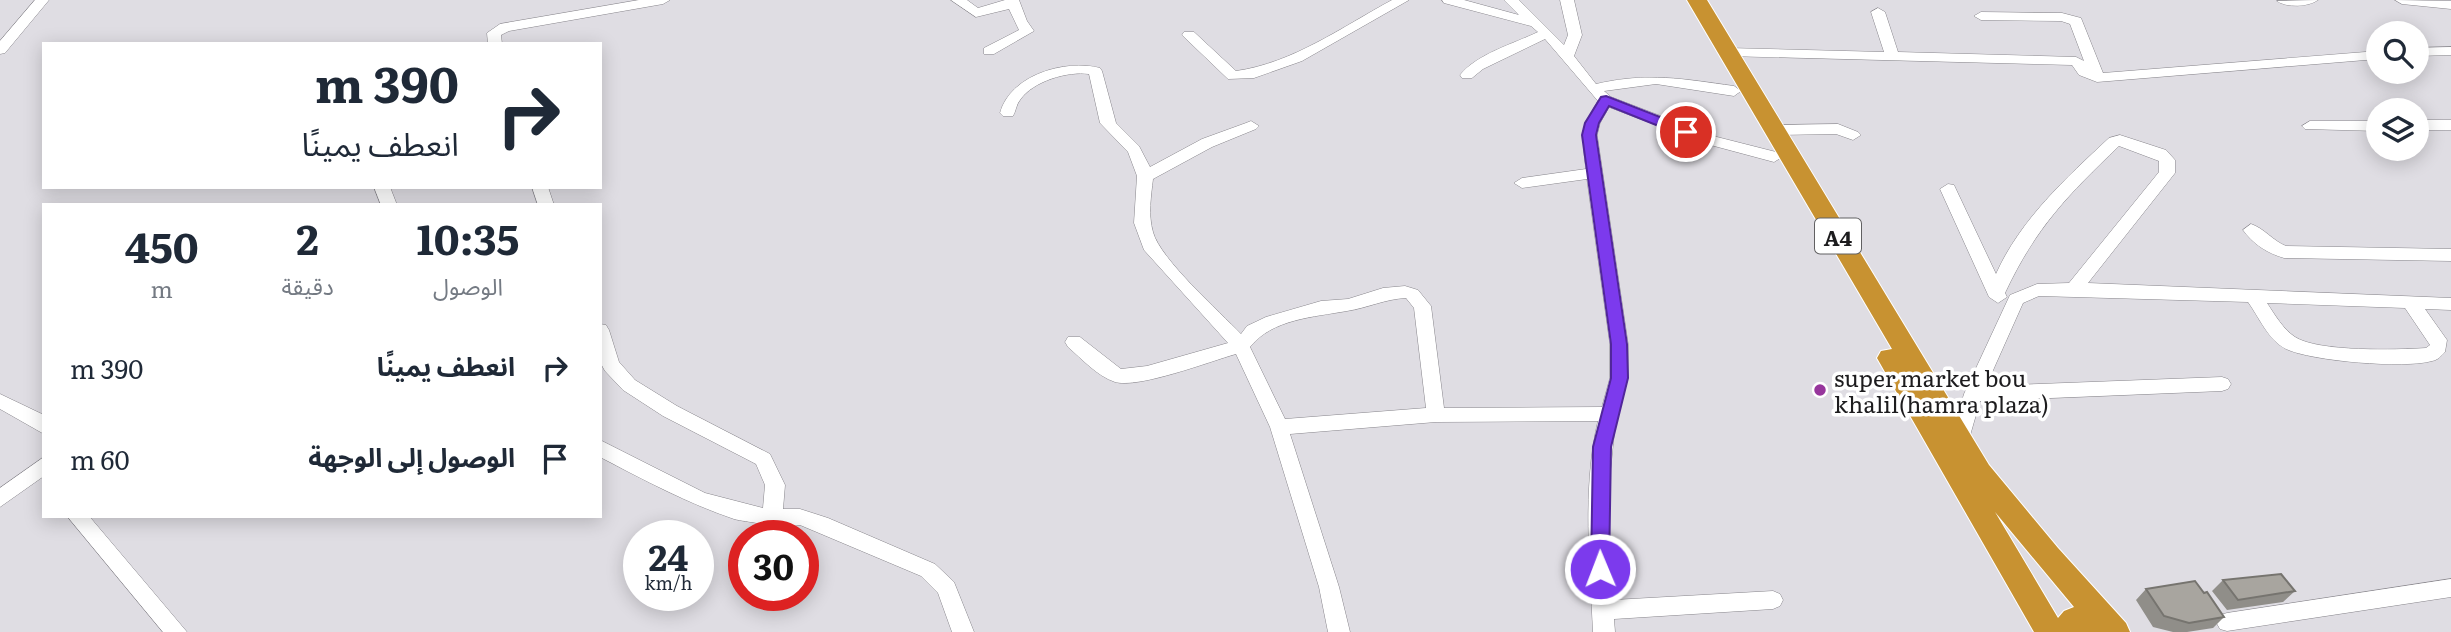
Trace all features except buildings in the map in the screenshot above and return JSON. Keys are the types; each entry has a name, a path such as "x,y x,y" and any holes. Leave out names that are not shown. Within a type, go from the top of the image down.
{"highway":[{"name":"A4","path":"1680,0 1734,90 1774,144 1979,472 2111,627"},
{"name":"A4","path":"1697,0 1990,534 2050,632"},
{"path":"2065,632 2074,620 2082,618 2111,627"}],"street":[{"path":"0,50 42,0"},
{"path":"494,42 492,36 505,27 663,0"},
{"path":"958,0 976,13 1013,2 1020,22 1027,31 989,51"},
{"path":"1189,35 1233,76 1261,73 1309,52 1402,0"},
{"path":"1449,0 1488,9 1543,29"},
{"path":"1511,0 1543,29 1600,95 1707,140 1774,144 1838,129 1853,135"},
{"path":"1567,0 1575,35 1567,55"},
{"path":"2284,1 2311,0"},
{"path":"2402,0 2450,4"},
{"path":"1878,12 1892,58"},
{"path":"1982,16 2062,17 2076,21 2097,78"},
{"path":"1467,75 1543,29"},
{"path":"2429,52 2451,51"},
{"path":"1727,52 2076,61 2084,72 2097,78 2366,56"},
{"path":"1008,113 1010,100 1059,72 1074,69 1095,71 1101,84 1106,120 1111,130 1129,144 1139,158 1144,176 1140,222 1148,243 1180,282 1241,346 1279,427 1329,587 1339,632"},
{"path":"1604,632 1599,549 1600,474 1602,447 1619,378 1619,344 1589,135 1600,95 1624,82 1656,80 1734,90"},
{"path":"2310,126 2366,125"},
{"path":"2429,125 2451,125"},
{"path":"1144,176 1207,143 1251,126"},
{"path":"1997,291 2012,254 2033,225 2114,142 2120,140 2161,154 2167,159 2167,173 2074,289"},
{"path":"1522,183 1594,173"},
{"path":"1948,189 1997,291 2004,320"},
{"path":"2251,230 2269,246 2284,252 2451,256"},
{"path":"1960,441 1973,394 2004,320 2015,299 2028,293 2048,288 2451,304"},
{"path":"1074,342 1103,367 1119,376 1147,373 1241,346 1254,331 1272,322 1321,307 1356,303 1395,292 1412,294 1422,306 1436,415"},
{"path":"2253,296 2284,338 2300,348 2430,355 2438,347 2438,340 2410,302"},
{"path":"602,344 611,366 629,385 670,411 763,459 775,485 772,518"},
{"path":"1973,394 2222,384"},
{"path":"0,401 42,425"},
{"path":"1279,427 1436,415 1609,414"},
{"path":"602,449 699,499 739,512 772,518 800,517 928,570 947,588 962,632"},
{"path":"0,499 42,467"},
{"path":"79,518 176,632"},
{"path":"2227,622 2451,588"},
{"path":"1602,610 1773,600"}],"place":[{"name":"super market bou khalil(hamra plaza)","path":"1820,390"}],"route":[{"path":"1600,569 1602,447 1619,378 1619,344 1604,222 1589,135 1592,123 1606,100 1686,132"}]}
